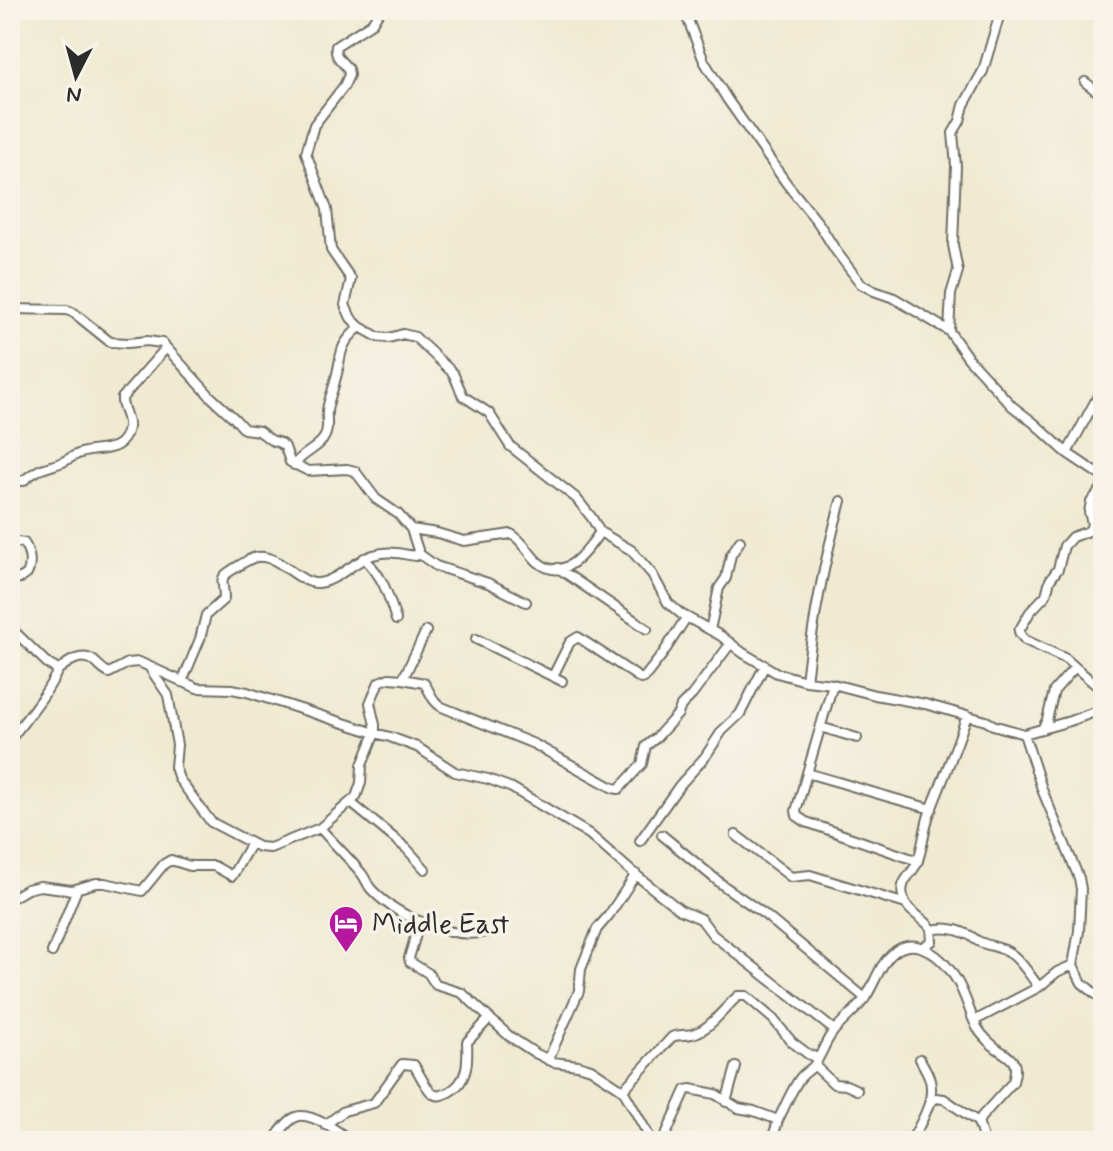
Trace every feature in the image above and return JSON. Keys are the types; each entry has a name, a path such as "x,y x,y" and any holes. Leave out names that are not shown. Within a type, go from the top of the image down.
{"street":[{"path":"380,10 372,23 336,46 336,54 349,75 314,125 307,149 327,209 331,250 351,279 345,299 346,312 360,327 384,338 403,334 415,337 453,373 463,396 489,413 510,446 576,498 600,532 631,550 652,574 668,603 686,618 777,673 967,715 1024,734 1103,709"},
{"path":"681,10 704,61 727,99 861,284 894,298 949,331 1003,398 1067,453 1103,477"},
{"path":"949,331 951,294 958,271 953,245 956,166 953,133 983,71 1001,10"},
{"path":"1085,82 1103,96"},
{"path":"10,309 63,309 71,311 110,342 162,343 242,428 259,431 280,443 285,447 290,462 308,471 355,471 376,499 398,514 411,529 418,553 436,566 488,583 526,602"},
{"path":"294,465 326,435 327,408 337,378 341,350 360,327"},
{"path":"10,479 23,481 79,453 108,450 119,443 126,434 128,422 121,404 122,398 166,348"},
{"path":"1067,453 1103,387"},
{"path":"1103,487 1091,502 1089,512 1092,523 1089,531 1072,537 1064,546 1046,595 1030,612 1019,631 1025,640 1066,659 1103,691"},
{"path":"806,681 818,598 841,501"},
{"path":"411,529 464,541 511,534 539,563 558,568 578,561 600,532"},
{"path":"10,541 24,543 30,562 27,574 10,579"},
{"path":"710,630 719,588 726,578 731,555 740,541"},
{"path":"182,682 204,630 206,615 224,599 222,579 251,559 260,556 309,582 322,583 364,558 383,553 402,552 412,556 418,553"},
{"path":"364,558 385,584 396,620"},
{"path":"558,568 647,629"},
{"path":"553,676 570,642 578,637 641,679 644,678 686,618"},
{"path":"10,627 58,670"},
{"path":"403,679 426,631"},
{"path":"476,639 562,681"},
{"path":"150,669 168,695 177,745 176,773 179,779 211,822 259,847 270,848 320,828 359,791 362,765 375,733 370,703 379,682 389,678 424,683 435,703 442,707 534,744 619,789 642,764 646,746 678,714 731,643"},
{"path":"10,740 34,710 58,670 80,657 92,659 107,673 139,662 197,688 247,692 390,737 417,747 455,772 512,788 589,834 680,910 701,919 713,935 834,1030"},
{"path":"640,841 679,786 705,757 713,742 740,714 765,665"},
{"path":"1042,729 1054,691 1075,667"},
{"path":"833,684 797,816 806,822 918,861"},
{"path":"933,952 932,930 906,904 902,887 918,861 932,809 967,715"},
{"path":"820,727 857,738"},
{"path":"1024,734 1043,792 1079,878 1079,931 1073,965 1082,983 1103,1000"},
{"path":"807,773 932,809"},
{"path":"350,802 406,848 425,869"},
{"path":"320,828 370,888 394,909 451,932 478,934 490,931"},
{"path":"662,835 865,998"},
{"path":"736,835 791,877 810,875 906,904"},
{"path":"10,899 34,886 62,890 105,883 142,891 171,860 190,866 214,866 232,876 251,843"},
{"path":"548,1060 579,991 581,969 597,929 636,874"},
{"path":"52,952 77,889"},
{"path":"420,921 410,962 428,973 436,985 462,993 521,1045 548,1060 591,1069 623,1090 654,1141"},
{"path":"932,930 940,927 957,931 1008,952 1039,987"},
{"path":"923,947 932,941"},
{"path":"772,1141 778,1120 800,1078 816,1062 834,1030 865,998 890,955 905,947 923,947 933,952 956,978 974,1021 993,1045 1012,1058 1015,1068 1013,1082 978,1122"},
{"path":"974,1021 1039,987 1057,972 1073,965"},
{"path":"623,1090 672,1037 700,1031 738,996 743,995 773,1019 795,1046 816,1062 834,1084 857,1090"},
{"path":"325,1125 344,1111 374,1103 402,1064 414,1065 435,1095 457,1088 464,1074 468,1040 489,1019"},
{"path":"911,1141 930,1103 930,1078 920,1059"},
{"path":"726,1102 736,1067"},
{"path":"663,1141 686,1090 695,1088 715,1094 738,1108 778,1120"},
{"path":"930,1103 936,1098 944,1099 978,1122 984,1141"},
{"path":"273,1141 297,1116 325,1125 350,1141"}],"place":[{"name":"Middle East","path":"346,954"}]}
